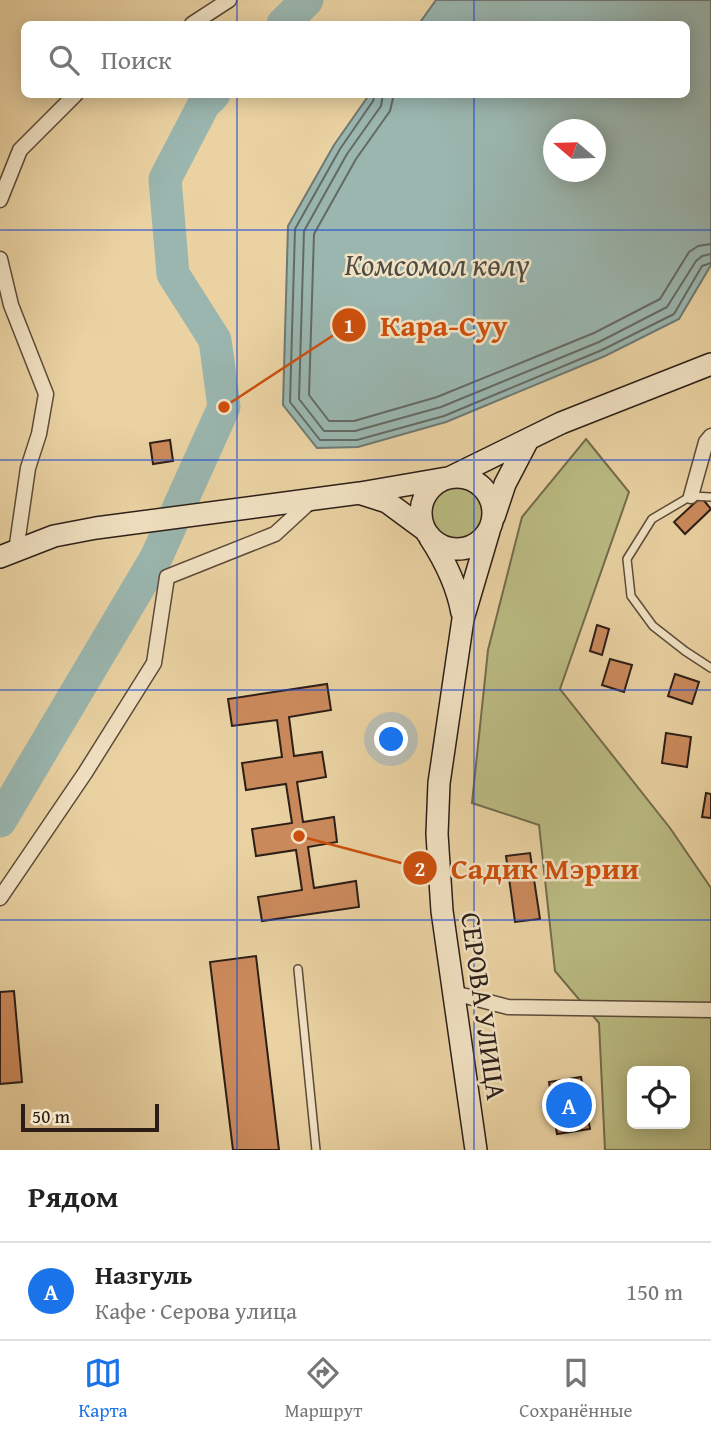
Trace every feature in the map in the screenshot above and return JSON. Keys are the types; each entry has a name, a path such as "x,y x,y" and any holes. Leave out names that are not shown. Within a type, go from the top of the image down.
{"main road":[{"path":"426,532 421,518 422,505 435,484 561,423 711,364"},
{"name":"СЕРОВА УЛИЦА","path":"476,1150 442,911 437,834 439,783 463,619 505,484 528,440"},
{"path":"8,554 54,536 112,526 463,477 476,482 486,491 493,504 491,524 480,542 466,549 452,549 438,544 387,502 360,493"},
{"name":"СЕРОВА УЛИЦА","path":"426,532 441,555 458,592 463,619"}],"street":[{"path":"196,21 229,0"},
{"path":"0,200 20,150 72,98"},
{"path":"0,259 11,305 46,394 8,554"},
{"path":"691,496 706,442 711,436"},
{"path":"0,898 85,773 154,663 167,577 275,534 313,499"},
{"path":"454,992 508,1007 711,1010"}],"lane":[{"path":"711,497 691,496 652,519 627,559 631,596 653,625 711,668"},
{"path":"298,969 316,1150"}],"green space":[{"path":"586,439 629,492 560,689 670,828 711,888 711,1150 605,1150 599,1023 555,971 539,825 472,803 488,650 522,517"},
{"path":"457,487 476,494 483,513 476,532 457,539 438,532 431,513 438,494"}],"water":[{"name":"Комсомол көлү","path":"436,0 711,0 711,265 679,319 605,356 446,422 358,447 317,448 283,405 288,226 334,145 367,98 690,98 690,21 421,21"}],"building":[{"path":"170,440 173,461 153,464 150,443"},
{"path":"701,497 711,509 685,534 674,522"},
{"path":"597,625 609,629 602,655 590,651"},
{"path":"610,659 632,665 624,692 602,685"},
{"path":"675,674 699,682 692,704 668,696"},
{"path":"327,684 331,710 289,717 294,756 322,752 326,777 297,782 303,822 334,817 337,842 308,847 314,888 356,881 359,907 262,921 258,897 302,890 296,850 256,856 252,829 292,823 286,784 246,790 242,763 282,757 277,720 232,726 228,699"},
{"path":"666,733 691,737 687,767 662,763"},
{"path":"706,793 711,794 711,818 702,817"},
{"path":"530,853 540,919 515,922 506,856"},
{"path":"256,956 279,1150 233,1150 210,962"},
{"path":"14,991 22,1082 0,1084 0,992"},
{"path":"581,1077 590,1129 557,1134 549,1082"}],"waterway":[{"path":"286,21 307,0"},
{"path":"0,821 156,558 224,407 215,340 173,274 165,179 204,104 210,98"}],"place":[{"name":"Кара-Суу","path":"224,407"},
{"name":"Садик Мэрии","path":"299,836"},
{"name":"Назгуль","path":"569,1105"}]}
